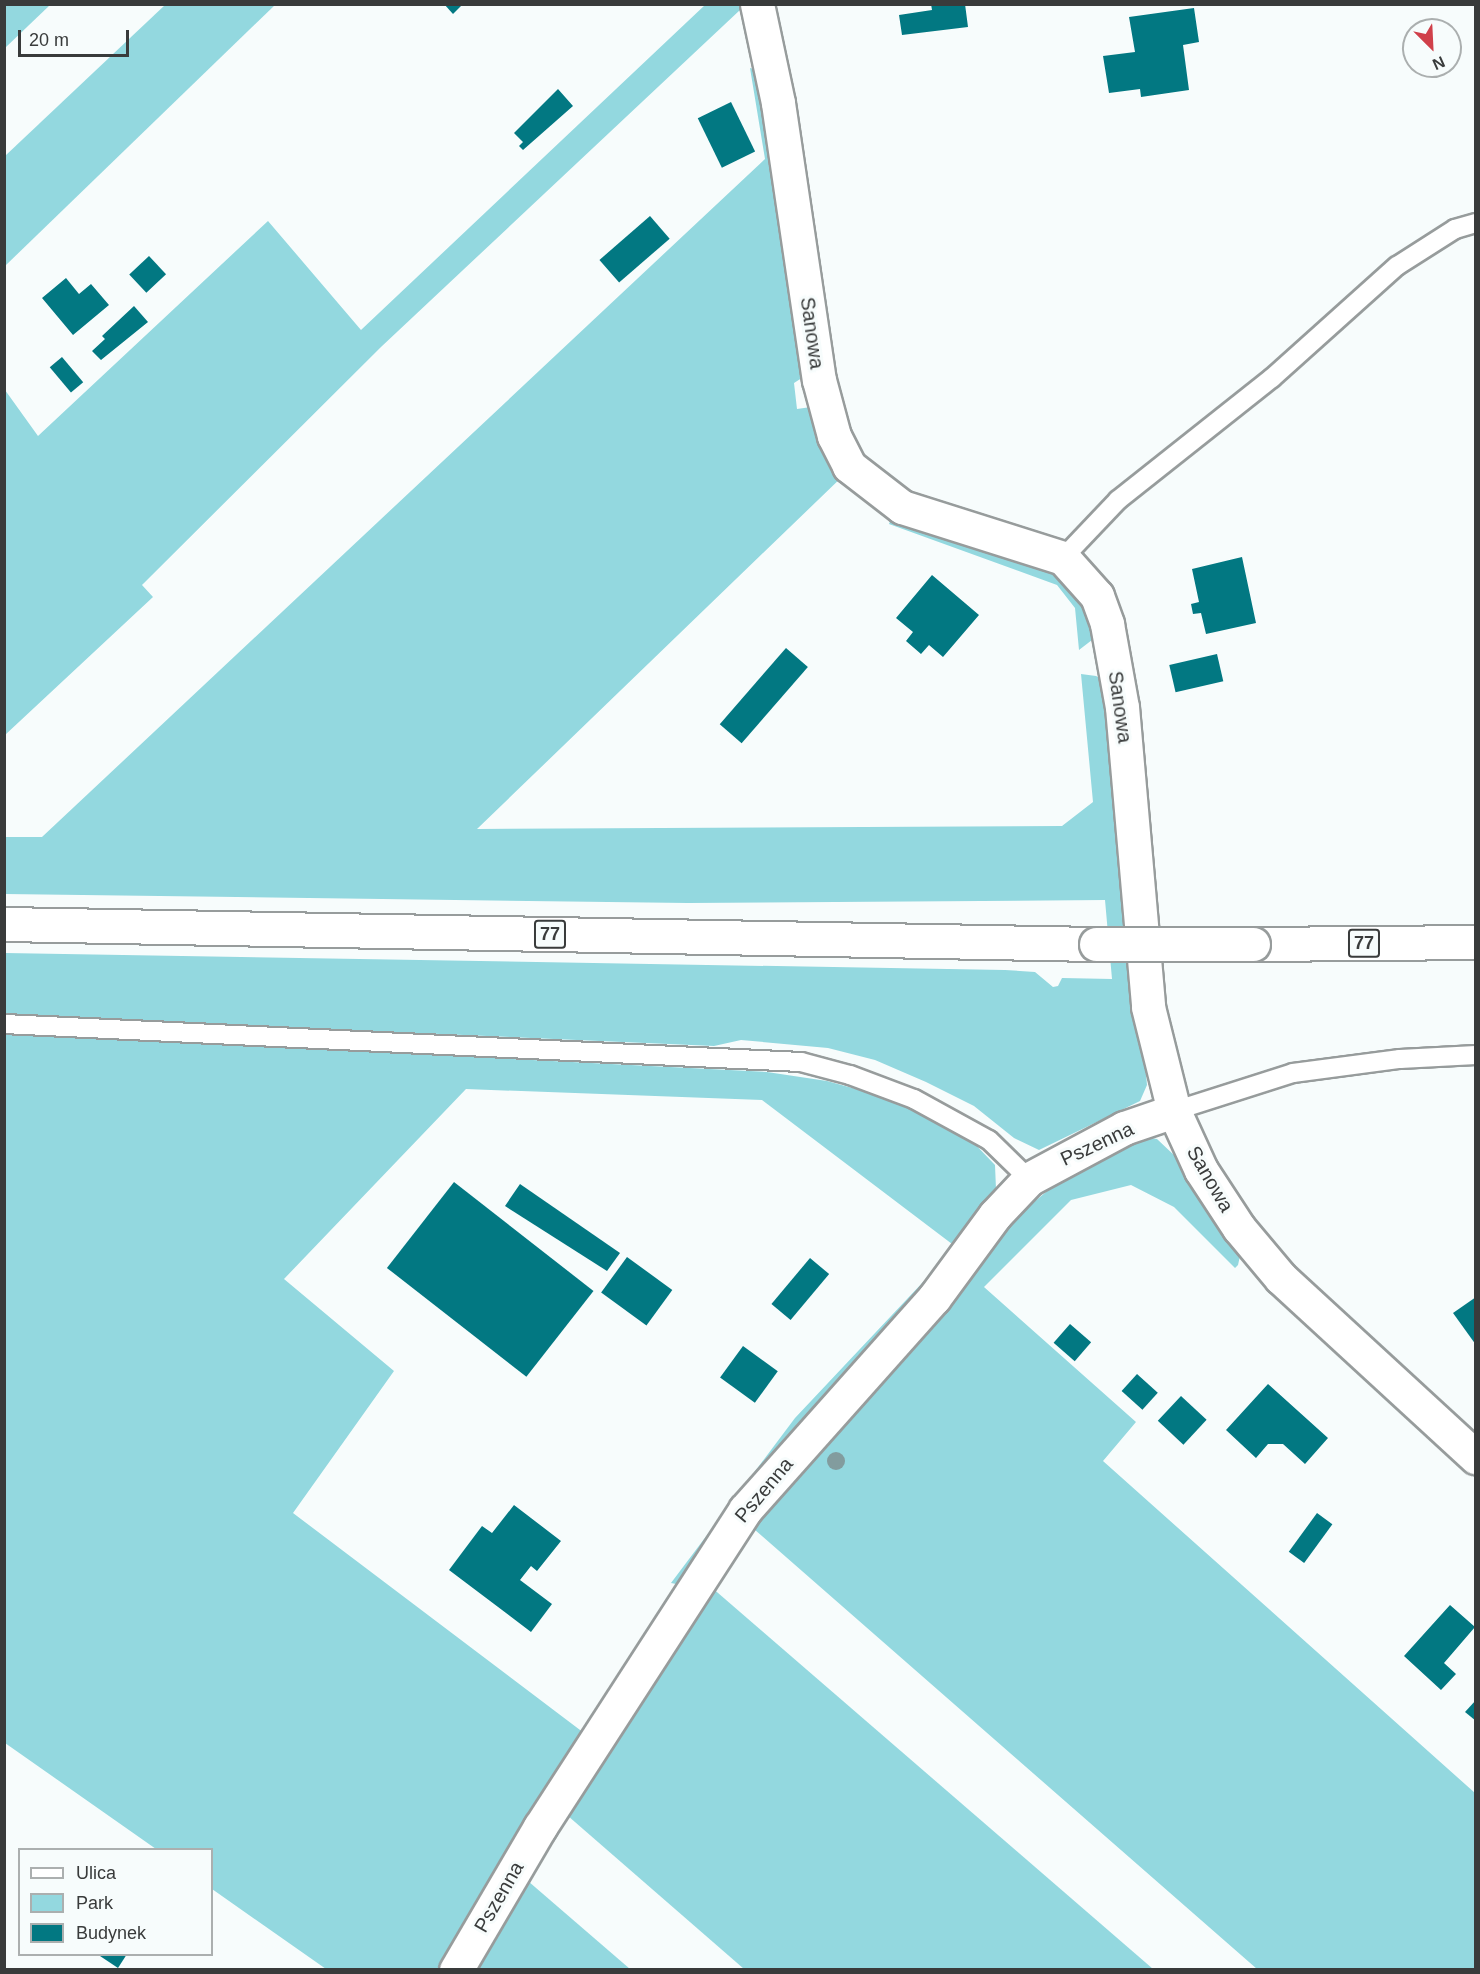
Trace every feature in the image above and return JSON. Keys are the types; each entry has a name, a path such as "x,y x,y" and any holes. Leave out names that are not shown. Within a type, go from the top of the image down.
{"street":[{"name":"Sanowa","path":"757,4 778,103 819,380 834,436 849,466 902,507 1063,558 1097,596 1107,624 1122,707 1148,1007 1159,1062 1174,1111 1201,1170 1239,1227 1281,1278 1476,1457"},
{"name":"77","path":"4,924 1096,944 1476,942"},
{"name":"Pszenna","path":"456,1970 546,1817 745,1510 934,1298 995,1215 1029,1179 1124,1128 1174,1111"}],"lane":[{"path":"1063,558 1118,500 1272,378 1397,266 1455,229 1476,223"},
{"path":"4,1024 801,1062 850,1074 914,1099 989,1140 1029,1179"},
{"path":"1174,1111 1293,1073 1400,1059 1476,1055"}],"green space":[{"path":"5,4 50,4 50,5 5,48"},
{"path":"165,5 275,5 5,266 5,156"},
{"path":"705,5 739,5 740,10 381,347 142,585 153,597 5,735 5,390 38,436 268,221 361,330"},
{"path":"750,68 761,71 808,374 794,383 797,409 811,407 846,473 477,829 1062,826 1093,802 1081,674 1096,676 1108,682 1105,714 1131,977 1147,1085 1140,1101 1039,1150 1014,1138 974,1106 926,1082 875,1060 828,1048 741,1040 714,1046 5,1015 5,953 1005,970 1035,972 1053,987 1058,986 1062,978 1112,979 1105,900 688,903 5,894 5,837 42,837 765,159"},
{"path":"893,514 1067,576 1101,633 1079,650 1075,608 1057,585 889,524"},
{"path":"5,1033 767,1072 827,1081 885,1097 951,1128 972,1141 995,1165 996,1189 958,1250 770,1460 676,1584 671,1583 795,1418 956,1247 762,1100 466,1089 284,1279 394,1371 293,1513 584,1733 441,1969 326,1969 213,1890 213,1848 155,1848 5,1743"},
{"path":"1146,1137 1157,1139 1176,1157 1211,1219 1240,1256 1235,1268 1174,1207 1131,1185 1071,1200 984,1287 1136,1422 1103,1461 1475,1793 1475,1969 1257,1969 747,1523 1002,1229 1059,1181 1109,1151"},
{"path":"703,1580 1153,1969 744,1969 560,1809"},
{"path":"521,1875 630,1969 464,1970"}],"building":[{"path":"444,4 463,4 453,14"},
{"path":"931,4 965,4 968,27 902,35 899,15 932,10"},
{"path":"1194,8 1199,42 1183,45 1189,90 1141,97 1140,89 1109,93 1103,56 1135,52 1129,17"},
{"path":"558,89 573,106 523,150 519,146 523,142 514,133"},
{"path":"731,102 755,151 722,168 698,118"},
{"path":"650,216 670,239 619,283 599,260"},
{"path":"149,256 166,274 146,293 129,274"},
{"path":"66,278 79,294 91,284 109,305 73,335 42,298"},
{"path":"134,306 148,322 101,360 92,351 105,339 102,336"},
{"path":"62,357 83,382 71,393 50,367"},
{"path":"1242,557 1256,623 1206,634 1201,613 1193,614 1191,604 1199,602 1192,569"},
{"path":"932,575 979,615 943,657 929,645 921,654 906,641 913,632 896,618"},
{"path":"786,648 808,667 742,743 720,724"},
{"path":"1217,654 1223,681 1176,692 1169,665"},
{"path":"454,1182 593,1291 526,1377 387,1268"},
{"path":"520,1184 620,1253 607,1271 505,1206"},
{"path":"627,1257 672,1290 646,1326 601,1293"},
{"path":"810,1258 829,1274 791,1320 771,1304"},
{"path":"1476,1297 1476,1345 1453,1313"},
{"path":"1070,1324 1091,1342 1075,1361 1054,1343"},
{"path":"743,1346 778,1371 755,1403 720,1378"},
{"path":"1137,1374 1158,1393 1142,1410 1122,1391"},
{"path":"1268,1384 1328,1438 1305,1464 1283,1444 1268,1444 1256,1458 1226,1430"},
{"path":"1181,1396 1207,1420 1183,1445 1158,1421"},
{"path":"514,1505 561,1541 537,1571 531,1566 520,1580 552,1604 531,1632 449,1570 482,1526 492,1533"},
{"path":"1317,1513 1332,1524 1304,1563 1289,1552"},
{"path":"1450,1605 1475,1627 1444,1663 1456,1674 1441,1690 1404,1656"},
{"path":"1476,1700 1476,1721 1465,1712"},
{"path":"100,1956 126,1956 118,1968"}]}
